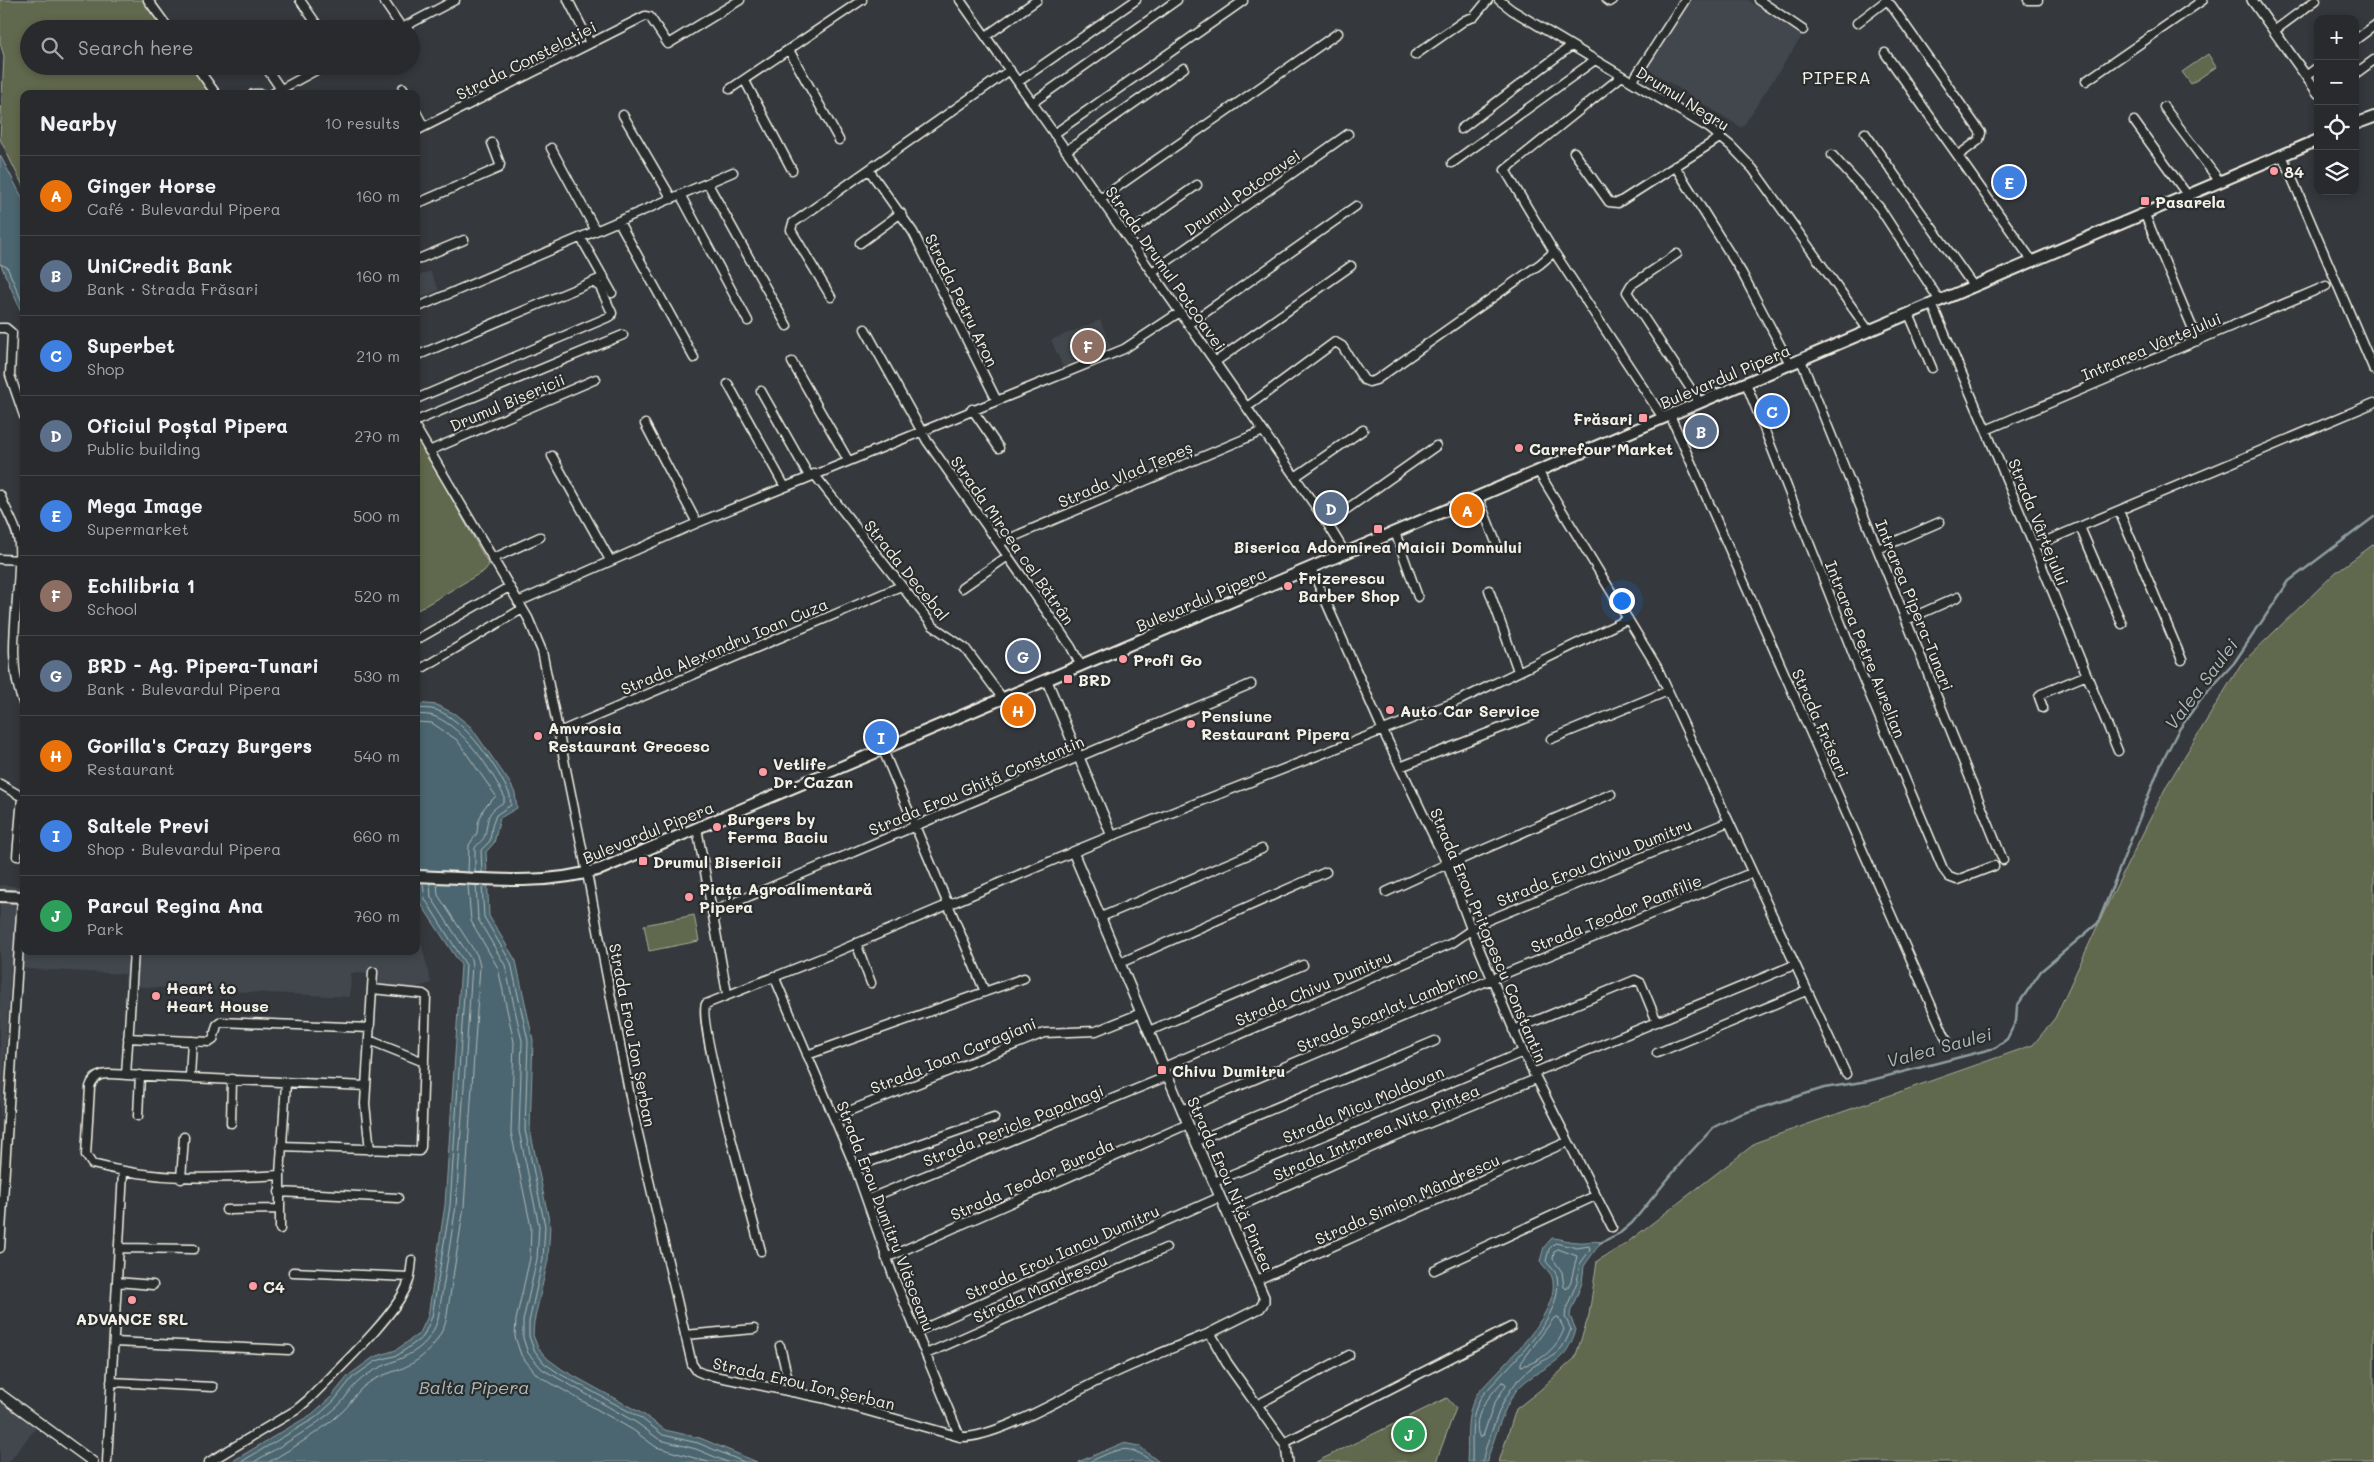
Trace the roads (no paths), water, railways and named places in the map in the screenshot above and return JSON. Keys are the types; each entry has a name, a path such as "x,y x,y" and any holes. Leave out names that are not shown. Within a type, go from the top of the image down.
{"main road":[{"path":"2359,123 2374,117"},
{"name":"Bulevardul Pipera","path":"420,876 557,880 587,873 1047,681 2314,142"},
{"path":"0,896 20,897"}],"street":[{"path":"148,0 162,20"},
{"path":"300,0 314,20"},
{"path":"383,0 396,20"},
{"path":"416,20 455,0"},
{"path":"568,0 590,43"},
{"name":"Strada Constelației","path":"420,129 648,15 665,42 672,43 740,0"},
{"path":"730,89 745,81 862,0"},
{"name":"Strada Drumul Potcoavei","path":"960,0 1296,477 1346,554"},
{"path":"986,36 1037,0"},
{"path":"1018,82 1136,0"},
{"path":"1032,102 1177,0"},
{"path":"1415,55 1465,20 1474,16 1488,0"},
{"name":"Drumul Negru","path":"1499,0 1721,137 1753,169 1869,331"},
{"path":"1607,0 1610,2 1613,0"},
{"path":"1759,0 1803,30"},
{"path":"2028,0 2038,0"},
{"path":"2086,81 2203,0"},
{"path":"2252,0 2314,87"},
{"path":"2274,31 2316,0"},
{"path":"1054,134 1243,1"},
{"path":"1632,82 1681,2"},
{"path":"1857,22 1889,2 1981,133 1979,140 1959,155"},
{"path":"2359,37 2374,26"},
{"path":"1100,199 1338,33"},
{"path":"1460,129 1571,46"},
{"path":"789,50 839,140"},
{"path":"1885,53 2033,262"},
{"path":"1452,163 1595,60"},
{"path":"2359,71 2374,60"},
{"path":"1066,151 1184,68"},
{"path":"830,297 791,230 791,226 814,206 869,170 1010,70"},
{"path":"2306,76 2314,70"},
{"path":"202,75 213,90"},
{"path":"271,75 280,88"},
{"path":"277,90 306,75"},
{"name":"Strada Frăsari","path":"1622,76 1504,170 1554,252 1666,417 1947,1041"},
{"path":"745,81 792,170"},
{"path":"2164,107 2220,182"},
{"path":"623,115 672,199"},
{"path":"420,120 424,127"},
{"path":"2134,121 2188,196"},
{"path":"1865,133 1974,287"},
{"name":"Drumul Potcoavei","path":"1152,272 1348,134"},
{"path":"1574,152 1606,198 1613,204 1618,203 1721,137"},
{"path":"420,202 499,168 500,164 492,143"},
{"path":"551,148 596,231"},
{"name":"Strada Vârtejului","path":"1832,154 1879,207 1936,303 2118,751"},
{"path":"2282,155 2374,370"},
{"path":"1675,166 1742,273 1790,364"},
{"name":"Strada Petru Aron","path":"869,170 901,213 925,255 996,399"},
{"path":"420,306 681,196 733,172"},
{"path":"708,184 787,326"},
{"path":"1126,235 1197,185"},
{"path":"681,196 748,321"},
{"path":"1189,324 1356,206"},
{"path":"860,243 901,213"},
{"path":"2145,215 2198,341"},
{"path":"619,222 694,358"},
{"path":"582,238 612,293"},
{"path":"420,258 464,240"},
{"path":"1246,407 1335,342 1342,346 1364,380 1369,382 1376,380 1532,270 1554,252"},
{"path":"1677,254 1631,285 1627,292 1700,403"},
{"path":"1215,362 1351,266"},
{"path":"420,354 604,277"},
{"path":"420,397 610,316 612,313 600,287 593,282"},
{"name":"Intrarea Vârtejului","path":"1986,430 2326,286"},
{"path":"424,667 520,605 610,560 848,460 1124,348 1180,312"},
{"path":"1909,314 1932,368"},
{"path":"0,328 6,328 12,333 10,375 20,404"},
{"name":"Strada Mircea cel Bătrân","path":"865,328 921,430 1071,646 1080,666"},
{"path":"420,419 623,335"},
{"name":"Intrarea Pipera-Tunari","path":"1801,360 2003,860"},
{"path":"792,362 848,460"},
{"name":"Drumul Bisericii","path":"429,450 596,379"},
{"name":"Intrarea Petre Aurelian","path":"1746,383 1859,669 1943,869 1949,877 1957,880 1994,866"},
{"path":"728,384 784,487"},
{"name":"Strada Decebal","path":"761,391 812,475 938,631 965,648 1003,699"},
{"path":"2034,546 2374,403"},
{"path":"972,409 999,448"},
{"path":"645,424 698,523"},
{"name":"Strada Vlad Țepeș","path":"999,543 1263,430"},
{"path":"1296,477 1362,430"},
{"path":"420,435 520,605 542,652 587,873"},
{"path":"1327,523 1436,446"},
{"path":"552,456 610,560"},
{"path":"1538,472 1628,620 1668,691 1846,1074"},
{"path":"0,495 2,506 19,543 20,552"},
{"path":"1478,497 1496,546"},
{"path":"2119,511 2182,660"},
{"path":"1878,549 1940,522"},
{"path":"2080,527 2122,624"},
{"path":"1395,532 1418,597"},
{"path":"492,559 540,537"},
{"path":"962,588 1008,556"},
{"path":"0,559 20,560"},
{"name":"Strada Erou Pritopescu Constantin","path":"1311,568 1383,731 1447,864 1471,929 1523,1052 1567,1142 1612,1227"},
{"path":"20,574 15,646 17,678 20,690"},
{"path":"420,638 508,586"},
{"name":"Strada Alexandru Ioan Cuza","path":"559,732 901,586"},
{"path":"1489,590 1518,671"},
{"path":"1906,620 1958,597"},
{"path":"762,1251 713,1064 703,1013 704,1006 709,1002 1112,836 1460,700 1628,620"},
{"path":"2043,708 2039,697 2041,694 2087,675"},
{"path":"1047,681 1112,836"},
{"name":"Strada Erou Ghiță Constantin","path":"712,912 1251,684"},
{"path":"1551,739 1668,691"},
{"path":"1400,767 1532,716"},
{"path":"883,750 985,992"},
{"path":"0,784 20,796"},
{"path":"1386,892 1611,794"},
{"name":"Strada Erou Chivu Dumitru","path":"1471,929 1481,923 1728,822"},
{"path":"17,856 20,827"},
{"path":"697,828 728,993"},
{"path":"1101,917 1262,849"},
{"name":"Strada Erou Niță Pintea","path":"1073,852 1264,1299 1262,1306 1210,1333"},
{"path":"1120,963 1326,872"},
{"name":"Strada Erou Ion Șerban","path":"587,873 632,1112 692,1364 697,1371 822,1398 960,1438 976,1437 1005,1427 1118,1371 1210,1333"},
{"name":"Strada Teodor Pamfilie","path":"1492,979 1751,873"},
{"name":"Strada Chivu Dumitru","path":"1166,1072 1452,943 1471,929"},
{"path":"0,1248 20,943"},
{"path":"856,943 871,982"},
{"path":"126,1074 134,955"},
{"path":"1148,1031 1303,965"},
{"name":"Strada Intrarea Nita Pintea","path":"1227,1212 1657,1022 1794,965"},
{"path":"370,1150 365,1104 373,972"},
{"name":"Strada Erou Dumitru Vlăsceanu","path":"774,976 856,1166 886,1258 960,1438"},
{"path":"807,1054 1024,978"},
{"name":"Strada Scarlat Lambrino","path":"1182,1110 1492,979"},
{"path":"1513,1030 1635,980 1641,983 1657,1022"},
{"path":"282,1146 419,1151 426,996 423,994 372,989"},
{"path":"1657,1053 1806,991"},
{"name":"Strada Ioan Caragiani","path":"834,1117 1044,1033 1096,1031 1141,1012"},
{"path":"128,1038 210,1042 213,1040 216,1025 221,1022 370,1028"},
{"path":"369,1040 424,1062"},
{"path":"190,1077 192,1041"},
{"path":"1196,1141 1435,1041"},
{"name":"Strada Micu Moldovan","path":"1214,1182 1523,1052"},
{"name":"Strada Pericle Papahagi","path":"868,1199 1166,1072"},
{"path":"280,1175 181,1179 123,1172 92,1164 86,1155 90,1087 93,1079 100,1074 126,1074 366,1086"},
{"path":"138,1116 140,1075"},
{"path":"232,1079 232,1123"},
{"path":"280,1229 280,1175 286,1083"},
{"path":"856,1166 994,1118"},
{"name":"Strada Teodor Burada","path":"886,1258 1188,1124"},
{"path":"181,1179 184,1138"},
{"name":"Strada Simion Mândrescu","path":"1257,1280 1567,1142"},
{"path":"106,1462 123,1172"},
{"path":"280,1192 398,1198"},
{"path":"1434,1270 1595,1196"},
{"name":"Strada Erou Iancu Dumitru","path":"916,1332 1220,1197"},
{"path":"226,1210 280,1209"},
{"path":"119,1248 194,1249"},
{"name":"Strada Mandrescu","path":"926,1354 1166,1248"},
{"path":"209,1462 296,1410 309,1400 384,1320 398,1300 409,1277 412,1260"},
{"path":"293,1272 409,1277"},
{"path":"117,1282 152,1285"},
{"path":"1284,1443 1511,1327"},
{"path":"685,1334 754,1329"},
{"path":"1210,1333 1227,1363 1284,1443 1288,1451 1288,1462"},
{"path":"114,1342 289,1350"},
{"path":"780,1346 791,1392"},
{"path":"1257,1405 1349,1355"},
{"path":"111,1382 213,1387"},
{"path":"0,1394 93,1462"}],"water":[{"path":"0,155 20,193 20,309 0,263"},
{"name":"Balta Pipera","path":"420,703 437,705 455,714 471,727 515,793 517,808 500,818 494,843 486,852 489,916 516,961 533,1040 530,1130 550,1225 548,1260 534,1322 533,1335 538,1348 548,1359 563,1370 643,1414 665,1430 700,1438 757,1462 231,1462 312,1414 331,1397 349,1375 374,1357 396,1350 420,1333 428,1316 445,1205 461,965 420,903"},
{"path":"1552,1238 1574,1242 1601,1242 1584,1266 1582,1283 1571,1310 1570,1316 1576,1330 1574,1336 1564,1354 1527,1380 1511,1398 1500,1422 1488,1462 1467,1462 1470,1411 1477,1394 1526,1340 1548,1307 1553,1291 1552,1277 1540,1261 1544,1247"},
{"path":"1123,1443 1139,1446 1159,1462 1078,1462"}],"waterway":[{"name":"Valea Saulei","path":"1600,1243 1620,1233 1632,1223 1685,1158 1714,1127 1738,1115 1824,1088 1868,1081 1995,1048 2007,1039 2016,1021 2017,1006 2041,971 2098,923 2160,766 2178,731 2200,700 2234,663 2289,581 2374,517"}],"place":[{"name":"84","path":"2274,171"},
{"name":"Mega Image","path":"2009,182"},
{"name":"Pasarela","path":"2145,201"},
{"name":"Echilibria 1","path":"1088,346"},
{"name":"Superbet","path":"1772,411"},
{"name":"Frăsari","path":"1643,418"},
{"name":"UniCredit Bank","path":"1701,431"},
{"name":"Carrefour Market","path":"1519,448"},
{"name":"Oficiul Poștal Pipera","path":"1331,508"},
{"name":"Ginger Horse","path":"1467,510"},
{"name":"Biserica Adormirea Maicii Domnului","path":"1378,529"},
{"name":"Frizerescu Barber Shop","path":"1288,586"},
{"name":"BRD - Ag. Pipera-Tunari","path":"1023,656"},
{"name":"Profi Go","path":"1123,659"},
{"name":"BRD","path":"1068,679"},
{"name":"Gorilla's Crazy Burgers","path":"1018,710"},
{"name":"Auto Car Service","path":"1390,710"},
{"name":"Pensiune Restaurant Pipera","path":"1191,724"},
{"name":"Amvrosia Restaurant Grecesc","path":"538,736"},
{"name":"Saltele Previ","path":"881,737"},
{"name":"Vetlife Dr. Cazan","path":"763,772"},
{"name":"Burgers by Ferma Baciu","path":"717,827"},
{"name":"Drumul Bisericii","path":"643,861"},
{"name":"Piața Agroalimentară Pipera","path":"689,897"},
{"name":"Heart to Heart House","path":"156,996"},
{"name":"Chivu Dumitru","path":"1162,1070"},
{"name":"C4","path":"253,1286"},
{"name":"ADVANCE SRL","path":"132,1300"},
{"name":"Parcul Regina Ana","path":"1409,1434"}],"district":[{"name":"PIPERA","path":"1837,77"}]}
